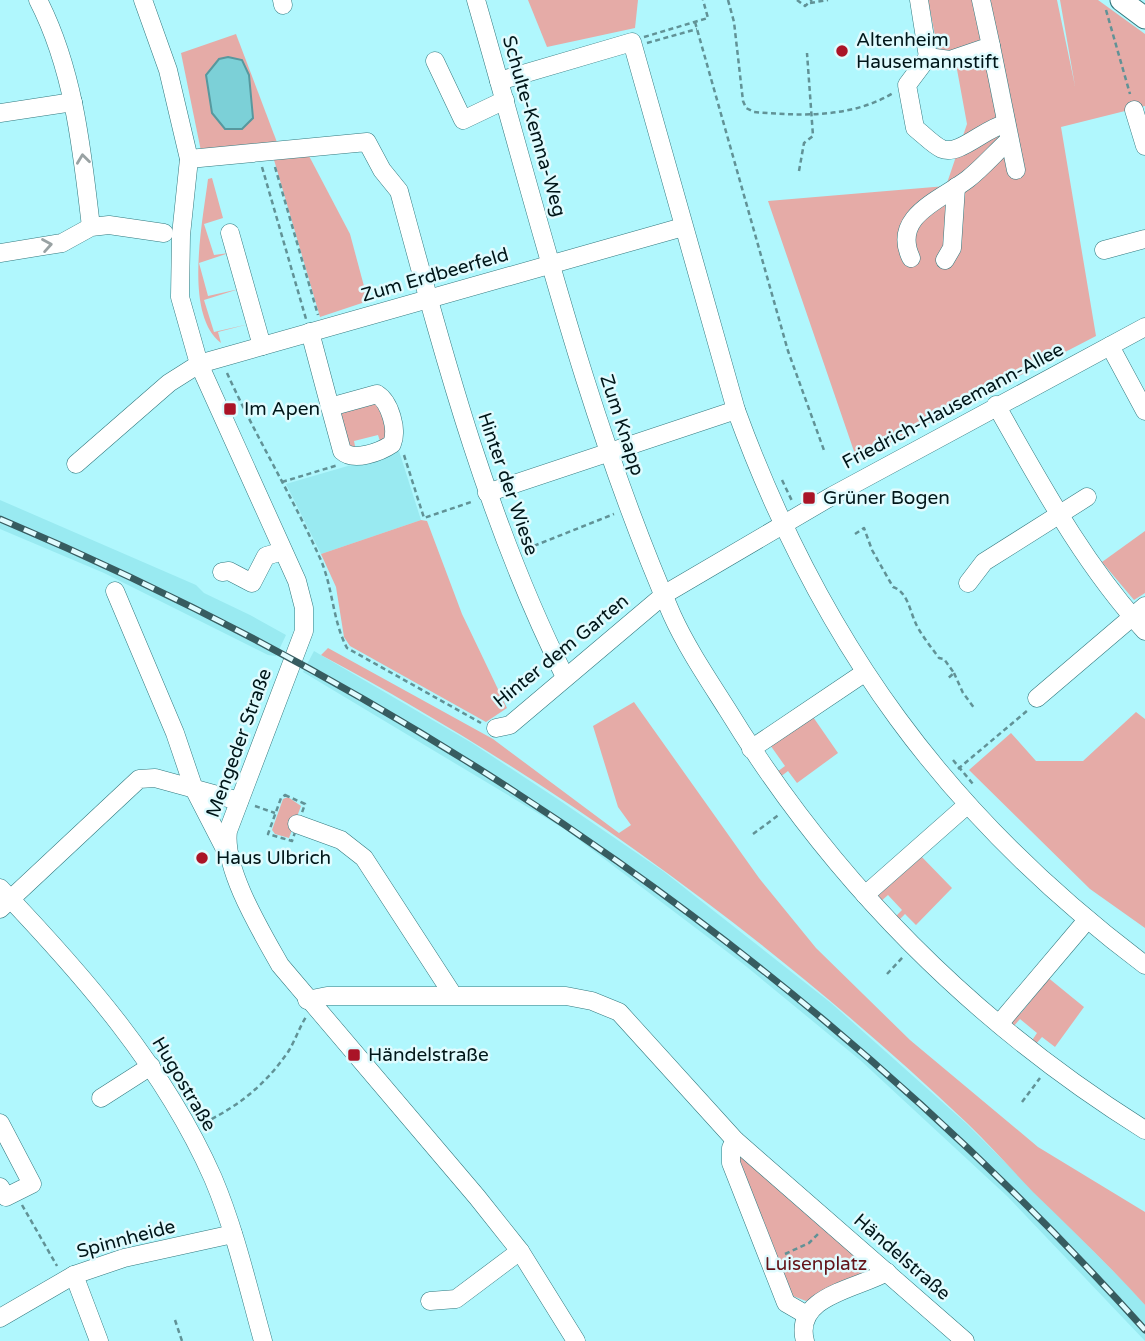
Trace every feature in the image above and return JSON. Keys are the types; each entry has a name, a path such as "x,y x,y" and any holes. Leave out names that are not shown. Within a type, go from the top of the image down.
{"main road":[{"path":"1121,0 1145,18"}],"street":[{"path":"38,0 60,53 73,102 83,154 90,227"},
{"name":"Mengeder Straße","path":"143,0 168,70 189,159 179,278 180,297 199,364 302,594 304,631 247,803 228,831 228,855 262,934 280,965 520,1251 576,1341"},
{"name":"Schulte-Kemna-Weg","path":"476,0 552,264"},
{"path":"919,0 928,57 907,85 915,128 942,149 954,150 965,146 986,130 1006,132"},
{"path":"981,0 1006,132 1016,170"},
{"path":"499,80 639,43 683,227 736,410 783,525 816,592 864,673 967,805 1020,861 1087,920 1145,965"},
{"path":"928,57 950,60 991,46"},
{"path":"435,61 463,120 505,100"},
{"path":"0,113 73,102"},
{"path":"1135,110 1145,146"},
{"path":"911,258 905,239 909,224 956,187 1006,132"},
{"name":"Hinter der Wiese","path":"265,155 367,142 382,170 399,191 428,299 488,495 509,555 565,677"},
{"path":"189,159 265,155"},
{"path":"945,260 952,248 956,187"},
{"path":"0,253 62,243 90,227 109,225 164,233"},
{"name":"Zum Erdbeerfeld","path":"199,364 262,346 307,325 428,299 683,227"},
{"path":"230,233 262,346"},
{"path":"1104,250 1145,239"},
{"name":"Zum Knapp","path":"552,264 607,453 628,509 693,654 751,749 824,849 908,942 999,1024 1098,1101 1145,1130"},
{"path":"307,325 342,451 354,457 392,444 394,430 383,398 368,395 330,407"},
{"name":"Friedrich-Hausemann-Allee","path":"783,525 996,405 1145,327"},
{"path":"1110,346 1145,411"},
{"path":"76,464 169,383 199,364"},
{"path":"996,405 1058,515 1092,566 1139,611 1145,631"},
{"path":"488,495 736,410"},
{"path":"968,583 984,562 1087,497"},
{"name":"Hinter dem Garten","path":"496,728 510,725 665,594 783,525"},
{"path":"222,572 229,571 258,586 266,556 284,551"},
{"path":"115,591 175,733 194,789 213,831 228,855"},
{"path":"1037,698 1139,611"},
{"path":"751,749 864,673"},
{"path":"4,899 139,779 155,778 247,803"},
{"path":"864,895 967,805"},
{"path":"298,824 341,840 364,858 453,995"},
{"name":"Hugostraße","path":"4,899 79,973 151,1066 189,1130 213,1178 233,1234 263,1341"},
{"path":"999,1024 1087,920"},
{"name":"Händelstraße","path":"310,1004 327,996 566,996 592,1001 618,1012 740,1141 965,1341"},
{"path":"101,1098 151,1066"},
{"path":"0,1123 32,1184 7,1190"},
{"path":"740,1141 731,1148 731,1163 786,1303 806,1314"},
{"name":"Spinnheide","path":"0,1318 69,1277 124,1258 233,1234"},
{"path":"429,1301 456,1299 520,1251"},
{"path":"805,1341 801,1327 806,1314 817,1302 887,1272"},
{"path":"69,1277 99,1341"}],"path":[{"path":"639,43 708,18 703,0"},
{"path":"728,0 734,22 746,108 754,112 812,115 873,105 907,85"},
{"path":"797,0 803,5 828,0"},
{"path":"1103,0 1135,110"},
{"path":"695,22 788,351 825,453"},
{"path":"639,43 696,29"},
{"path":"799,171 804,143 813,136 807,53"},
{"path":"265,155 297,237 318,313"},
{"path":"265,155 307,325"},
{"name":"Hinter dem Garten","path":"230,365 226,369 228,375 328,579 340,635 347,648 483,725 496,728"},
{"path":"392,444 402,450 424,518 488,495"},
{"path":"282,482 340,465 347,455"},
{"path":"509,555 628,509"},
{"path":"855,534 864,528 872,550 893,587 898,589 908,603 916,625 939,658 944,659 954,673 962,693 975,709"},
{"path":"900,608 908,603"},
{"path":"947,679 954,673"},
{"path":"945,780 1035,704 1037,698"},
{"path":"951,758 977,788"},
{"path":"247,803 275,813"},
{"path":"753,834 791,806"},
{"path":"887,974 908,942"},
{"path":"189,1130 233,1109 257,1091 289,1050 310,1004"},
{"path":"1022,1102 1049,1063"},
{"path":"7,1190 69,1277"},
{"path":"769,1260 809,1243 830,1222"},
{"path":"175,1320 182,1341"}],"shaded area":[{"path":"228,57 242,60 249,75 253,118 242,129 225,129 212,113 206,75 219,59"},
{"path":"399,451 421,520 321,554 286,484"},
{"path":"0,500 196,585 204,593 286,635 276,656 268,655 104,573 0,529"},
{"path":"314,651 472,743 559,800 663,871 831,1003 967,1124 1127,1285 1145,1305 1145,1341 1008,1197 860,1060 742,963 566,830 303,672"}],"green space":[{"path":"528,0 638,0 635,28 547,47"},
{"path":"928,0 1057,0 1075,86 1060,0 1098,0 1145,34 1145,106 1061,127 1096,336 857,460 768,201 946,186 967,124 956,64 938,51"},
{"path":"236,34 278,145 202,156 181,53"},
{"path":"272,153 308,154 350,234 368,301 320,317"},
{"path":"212,178 223,218 204,224 214,255 229,253 199,263 208,296 239,289 204,300 214,332 249,324 218,332 221,343 209,329 202,311 199,289 198,265 200,241 208,179"},
{"path":"368,401 380,406 388,433 381,444 378,435 354,441 356,451 347,445 340,414 342,409"},
{"path":"421,520 427,521 462,614 507,708 486,722 350,646 344,637 336,587 321,554"},
{"path":"1145,531 1145,593 1134,600 1102,562"},
{"path":"328,648 493,739 619,833 631,825 618,807 593,726 634,702 759,878 816,948 910,1040 1038,1147 1145,1212 1145,1305 967,1123 894,1056 740,928 578,810 494,755 321,655"},
{"path":"1136,712 1145,719 1145,928 1090,889 969,770 1011,733 1036,761 1083,761"},
{"path":"811,714 838,753 797,783 788,771 780,777 777,772 785,766 768,742"},
{"path":"288,797 301,806 289,838 275,834 272,830 283,799"},
{"path":"918,853 952,888 916,925 905,914 898,921 895,917 902,910 888,895 880,902 878,895 913,864"},
{"path":"1046,976 1084,1007 1055,1047 1042,1037 1035,1045 1031,1042 1037,1033 1020,1019 1013,1027 1012,1022 1017,1010 1021,1013 1046,982"},
{"name":"Luisenplatz","path":"741,1156 860,1260 863,1272 858,1281 806,1301 793,1296 739,1159"}],"railway":[{"path":"0,519 161,592 318,674 470,763 617,861 758,967 894,1080 1023,1201 1145,1330"}],"place":[{"name":"Altenheim Hausemannstift","path":"842,51"},
{"name":"Im Apen","path":"230,409"},
{"name":"Grüner Bogen","path":"809,498"},
{"name":"Haus Ulbrich","path":"202,858"},
{"name":"Händelstraße","path":"354,1055"}]}
